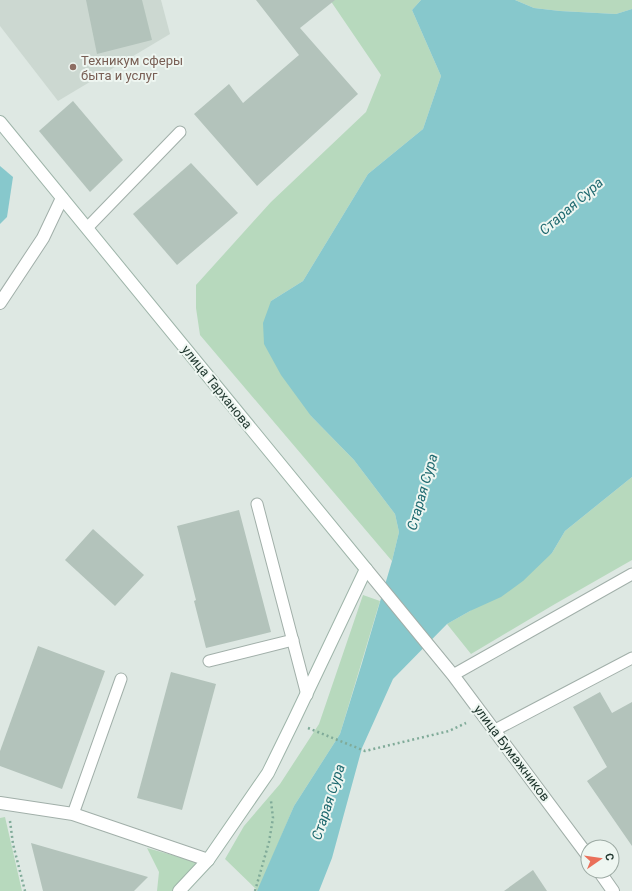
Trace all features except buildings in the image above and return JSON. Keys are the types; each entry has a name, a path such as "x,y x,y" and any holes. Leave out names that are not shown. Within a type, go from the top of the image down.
{"street":[{"name":"улица Тарханова","path":"0,122 434,651"},
{"path":"0,303 43,238 62,198"},
{"path":"180,891 208,860 268,773 307,695 366,569"},
{"name":"улица Бумажников","path":"434,651 495,730 580,845"},
{"path":"0,803 73,814 208,860"},
{"path":"605,879 613,891"}],"lane":[{"path":"87,228 180,132"},
{"path":"257,504 307,695"},
{"path":"453,675 632,574"},
{"path":"209,661 293,640"},
{"path":"495,730 632,658"},
{"path":"73,814 121,678"}],"path":[{"path":"293,722 365,751 449,731 470,721"},
{"path":"255,891 269,842 273,818 268,773"},
{"path":"13,844 24,891"}],"shaded area":[{"name":"Техникум сферы быта и услуг","path":"0,0 161,0 170,34 58,101 0,26"}],"green space":[{"path":"330,0 421,0 412,10 441,76 423,129 368,174 303,281 271,301 311,416 354,460 395,514 399,532 392,561 200,335 196,308 196,285 271,202 366,112 381,75"},
{"path":"515,0 632,0 632,9 616,14 560,11 534,8"},
{"path":"632,477 632,560 471,654 447,624 470,611 552,553 565,531"},
{"path":"363,595 380,601 340,734 294,806 258,891 225,859 244,826 280,784 319,724"},
{"path":"5,817 22,891 0,891 0,818"},
{"path":"147,848 197,862 172,891 157,891 159,872"}],"water":[{"name":"Старая Сура","path":"421,0 515,0 534,8 616,14 632,9 632,477 565,531 552,553 523,581 501,597 470,611 447,624 393,679 362,748 332,858 319,891 257,891 294,806 340,734 392,561 399,532 395,514 354,460 311,416 281,375 264,344 263,323 271,301 303,281 368,174 423,129 441,76 412,10"},
{"path":"0,166 13,177 7,217 0,224"}],"place":[{"name":"Техникум сферы быта и услуг","path":"73,67"}]}
